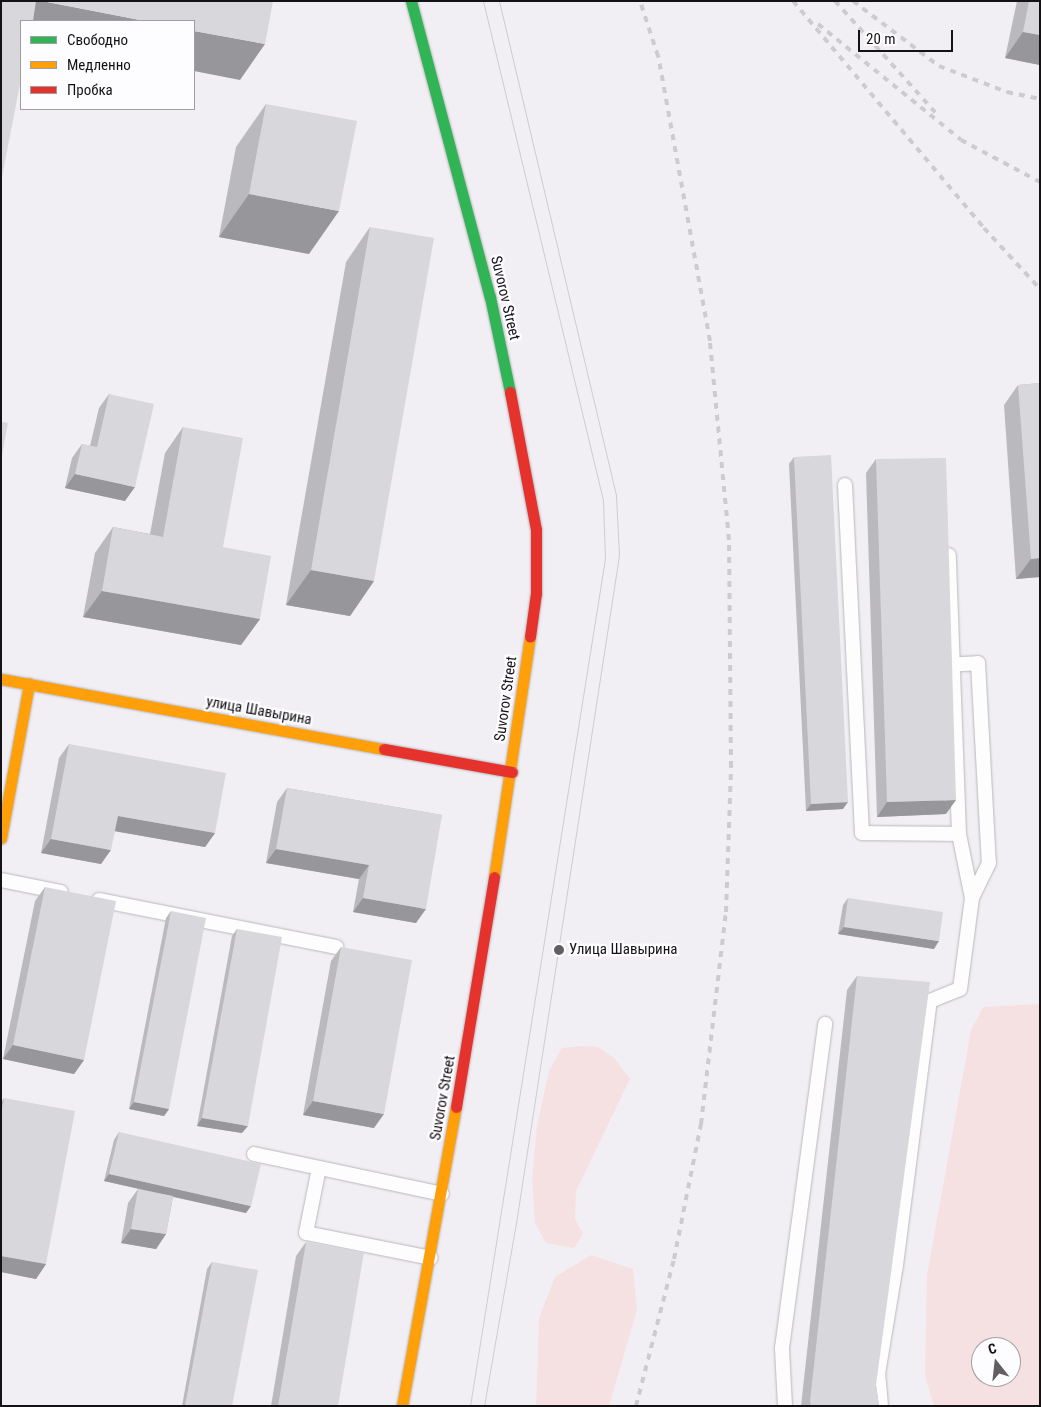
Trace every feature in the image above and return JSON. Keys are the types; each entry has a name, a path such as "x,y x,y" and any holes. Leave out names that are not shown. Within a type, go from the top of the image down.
{"street":[{"name":"Suvorov Street","path":"402,1406 431,1258 512,772 536,593 534,521 528,468 490,297 411,1"},
{"name":"улица Шавырина","path":"1,679 512,772"},
{"path":"1,838 29,684"}],"lane":[{"path":"845,485 862,833 959,834"},
{"path":"948,541 959,834 972,898"},
{"path":"881,1406 878,1374 896,1265 930,1002 960,989 972,898 989,863 978,663 931,665"},
{"path":"1,880 336,947"},
{"path":"785,1406 782,1348 825,1024"},
{"path":"254,1154 442,1194"},
{"path":"319,1168 306,1233 431,1258"}],"shaded area":[{"path":"1040,1004 1040,1406 934,1406 925,1376 927,1275 971,1030 983,1007"},
{"path":"598,1047 614,1058 630,1079 576,1191 575,1219 583,1234 574,1248 546,1243 535,1223 532,1179 537,1126 549,1071 562,1048"},
{"path":"591,1255 633,1269 637,1310 609,1406 536,1406 539,1318 555,1277"}],"building":[{"path":"1,1 36,1 33,20 20,20 20,84 1,182"},
{"path":"42,1 273,1 265,44 195,31 195,20 140,20"},
{"path":"1029,1 1040,1 1040,35 1023,32"},
{"path":"266,104 357,121 339,211 249,194"},
{"path":"370,227 434,238 374,581 311,570"},
{"path":"1040,383 1040,558 1031,559 1018,385"},
{"path":"109,394 154,404 135,487 75,474 82,444 97,447"},
{"path":"1,422 8,423 1,461"},
{"path":"183,427 243,438 223,547 271,556 260,619 102,591 113,527 163,537"},
{"path":"831,455 848,802 811,804 794,457"},
{"path":"946,458 956,800 887,802 876,459"},
{"path":"69,744 226,773 215,833 118,816 111,850 51,839"},
{"path":"287,788 442,815 426,909 363,898 369,865 276,849"},
{"path":"45,887 116,901 84,1060 13,1045"},
{"path":"848,898 943,912 939,941 844,927"},
{"path":"171,911 206,918 169,1109 134,1102"},
{"path":"237,929 282,937 248,1126 202,1118"},
{"path":"341,947 412,960 384,1114 313,1101"},
{"path":"857,976 930,982 876,1385 879,1406 811,1406 810,1401"},
{"path":"4,1098 75,1111 46,1264 1,1256 1,1114"},
{"path":"119,1132 261,1164 251,1206 109,1174"},
{"path":"138,1189 173,1196 166,1234 131,1229"},
{"path":"306,1242 364,1252 338,1406 278,1406"},
{"path":"212,1262 258,1270 232,1406 185,1406"}],"tram line":[{"path":"470,1406 605,558 603,500 483,1"},
{"path":"484,1406 516,1223 619,555 616,495 499,1"}],"railway":[{"path":"636,1406 674,1259 701,1124 726,912 731,767 729,540 710,341 658,56 640,1"},
{"path":"793,1 984,228 1040,289"},
{"path":"835,1 936,113"},
{"path":"853,1 939,66 1007,92 1040,99"},
{"path":"818,24 961,140 1040,182"}],"traffic: fast":[{"path":"411,1 490,297 510,392"}],"traffic: slow":[{"path":"494,877 530,637"},
{"path":"1,679 384,749"},
{"path":"1,838 29,684"},
{"path":"402,1406 456,1107"}],"traffic: jam":[{"path":"510,392 536,530 536,593 530,637"},
{"path":"384,749 512,772"},
{"path":"456,1107 494,877"}],"place":[{"name":"Улица Шавырина","path":"559,950"}]}
